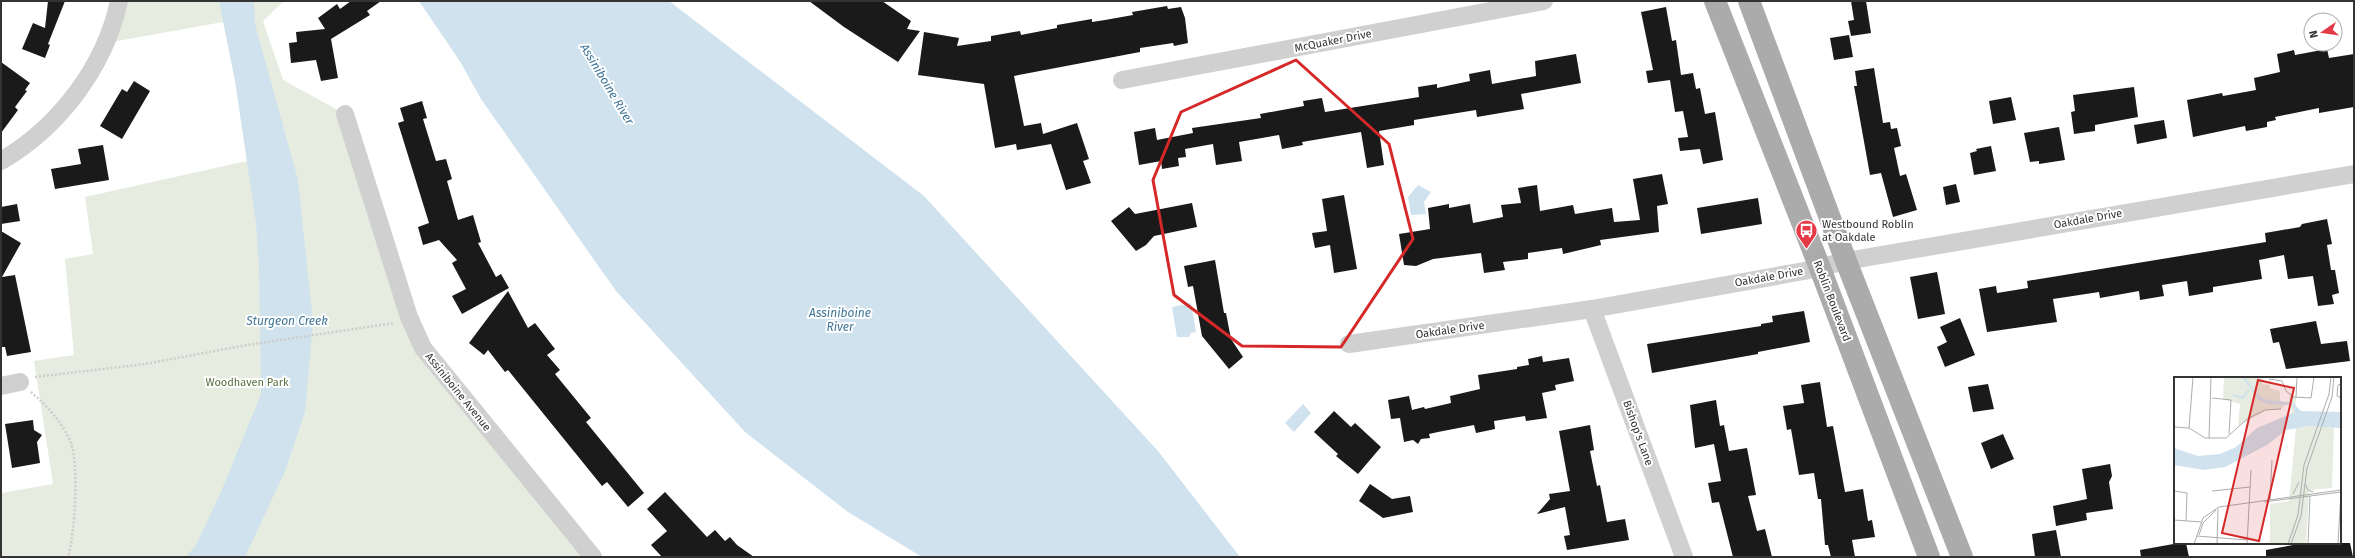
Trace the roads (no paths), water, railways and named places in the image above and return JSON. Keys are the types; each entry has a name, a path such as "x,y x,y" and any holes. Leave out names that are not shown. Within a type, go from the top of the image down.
{"main road":[{"name":"Roblin Boulevard","path":"1715,1 1820,268 1929,557"},
{"path":"1749,1 1846,260 1962,557"}],"street":[{"path":"1,161 36,135 68,105 106,43 119,1"},
{"name":"McQuaker Drive","path":"1122,80 1544,1"},
{"name":"Assiniboine Avenue","path":"345,114 409,317 423,348 437,368 592,557"},
{"name":"Oakdale Drive","path":"1349,344 1592,309 1820,268 1846,260 2354,174"},
{"name":"Bishop's Lane","path":"1592,309 1684,557"},
{"path":"1,386 20,382"}],"water":[{"name":"Sturgeon Creek","path":"219,1 254,1 255,24 298,180 313,322 305,412 285,471 245,557 186,557 196,545 221,492 261,394 259,267 256,223 235,80"},
{"name":"Assiniboine River","path":"419,1 669,1 924,196 1158,451 1240,557 922,557 848,512 745,432 616,291 481,99 461,63"},
{"path":"1418,185 1431,192 1424,202 1426,214 1411,215 1408,197"},
{"path":"1191,303 1196,332 1191,333 1189,337 1177,337 1172,307"},
{"path":"1303,404 1311,413 1294,432 1285,423"}],"place":[{"name":"Westbound Roblin at Oakdale","path":"1807,250"}],"park label":[{"name":"Woodhaven Park","path":"247,382"}]}
